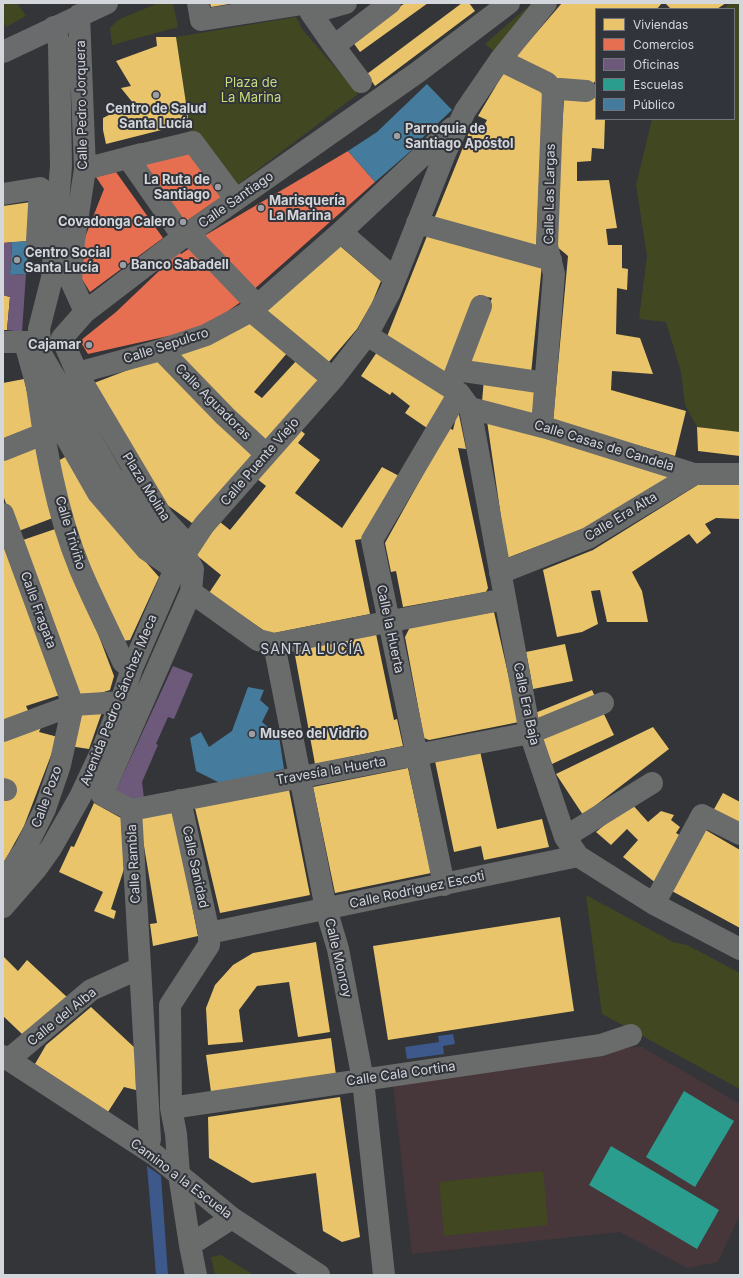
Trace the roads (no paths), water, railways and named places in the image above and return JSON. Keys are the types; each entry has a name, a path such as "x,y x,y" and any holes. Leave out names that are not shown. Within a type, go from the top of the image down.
{"main road":[{"path":"3,52 54,26 107,3"}],"street":[{"path":"198,3 201,20 310,6 346,3"},
{"path":"334,46 390,3"},
{"name":"Calle Santiago","path":"62,338 84,312 185,235 418,72 509,3"},
{"path":"464,111 500,60 546,3"},
{"path":"310,6 334,46 361,82"},
{"name":"Calle Pedro Jorquera","path":"80,15 85,169 74,242 71,281 84,312"},
{"path":"54,26 59,43 62,166 52,278 39,329 33,342 37,386 98,493 148,550 182,557"},
{"path":"500,60 550,86 560,89 586,91"},
{"name":"Calle Las Largas","path":"542,426 554,274 547,246 550,86"},
{"name":"Calle Puente Viejo","path":"182,557 204,525 333,379 367,335 395,279 446,151 464,111"},
{"name":"Calle Sepulcro","path":"77,373 161,350 206,335 254,308 341,232 444,136 464,111"},
{"path":"85,169 194,141 236,200"},
{"path":"236,200 193,142 128,158 185,235 254,308 333,379"},
{"path":"3,194 40,188 37,241"},
{"path":"418,224 551,260"},
{"path":"341,232 395,279"},
{"name":"Calle la Huerta","path":"444,885 372,540 459,389 481,306"},
{"path":"367,335 459,389 545,383"},
{"path":"3,342 33,342 62,338"},
{"name":"Plaza Molina","path":"62,338 77,373 163,518 182,557"},
{"path":"33,342 42,354 111,474 154,534 182,557"},
{"name":"Calle Aguadoras","path":"161,350 225,416 266,454"},
{"name":"Calle Triviño","path":"37,386 43,434 64,521 80,568 123,662 132,668"},
{"name":"Calle Casas de Candela","path":"459,389 542,426 694,474 740,474"},
{"name":"Calle Era Baja","path":"459,389 500,573 530,733 565,837 578,856 654,904 740,949"},
{"path":"3,450 43,434"},
{"name":"Calle Era Alta","path":"500,573 588,538 694,474"},
{"name":"Calle Fragata","path":"3,514 73,705"},
{"name":"Calle Rambla","path":"150,1140 132,810 102,795 191,592 193,569 188,560 182,557"},
{"name":"Avenida Pedro Sánchez Meca","path":"3,906 36,869 67,821 92,772 121,702 132,668 182,557"},
{"path":"191,592 258,640 274,644 505,599"},
{"name":"Calle Monroy","path":"274,644 326,909 338,949 363,1080 384,1275"},
{"path":"3,731 73,705 121,702"},
{"name":"Travesía la Huerta","path":"132,810 300,776 530,733 603,703"},
{"name":"Calle Pozo","path":"3,882 26,849 45,809 60,765 73,705"},
{"path":"565,837 652,783"},
{"name":"Calle Sanidad","path":"180,800 210,933"},
{"path":"654,904 702,815 740,834"},
{"name":"Calle Rodríguez Escoti","path":"210,933 578,856"},
{"path":"196,1275 179,1174 176,1134 171,1108 170,1004 208,945 210,933"},
{"name":"Calle del Alba","path":"6,1058 91,990 140,968"},
{"name":"Calle Cala Cortina","path":"171,1108 601,1045 631,1035"},
{"name":"Camino a la Escuela","path":"6,1058 146,1150 179,1174 232,1218 319,1275"},
{"path":"190,1245 232,1218"}],"water":[{"path":"453,1034 455,1044 443,1046 444,1054 407,1059 405,1047 439,1042 438,1036"},
{"path":"147,1166 161,1176 168,1275 156,1275"}],"place":[{"name":"Centro de Salud Santa Lucía","path":"156,95"},
{"name":"Parroquia de Santiago Apóstol","path":"397,136"},
{"name":"La Ruta de Santiago","path":"218,187"},
{"name":"Marisquería La Marina","path":"261,208"},
{"name":"Covadonga Calero","path":"183,222"},
{"name":"Centro Social Santa Lucía","path":"17,260"},
{"name":"Banco Sabadell","path":"123,265"},
{"name":"Cajamar","path":"89,345"},
{"name":"Museo del Vidrio","path":"252,734"}],"district":[{"name":"SANTA LUCÍA","path":"312,650"}],"park label":[{"name":"Plaza de La Marina","path":"251,90"}]}
